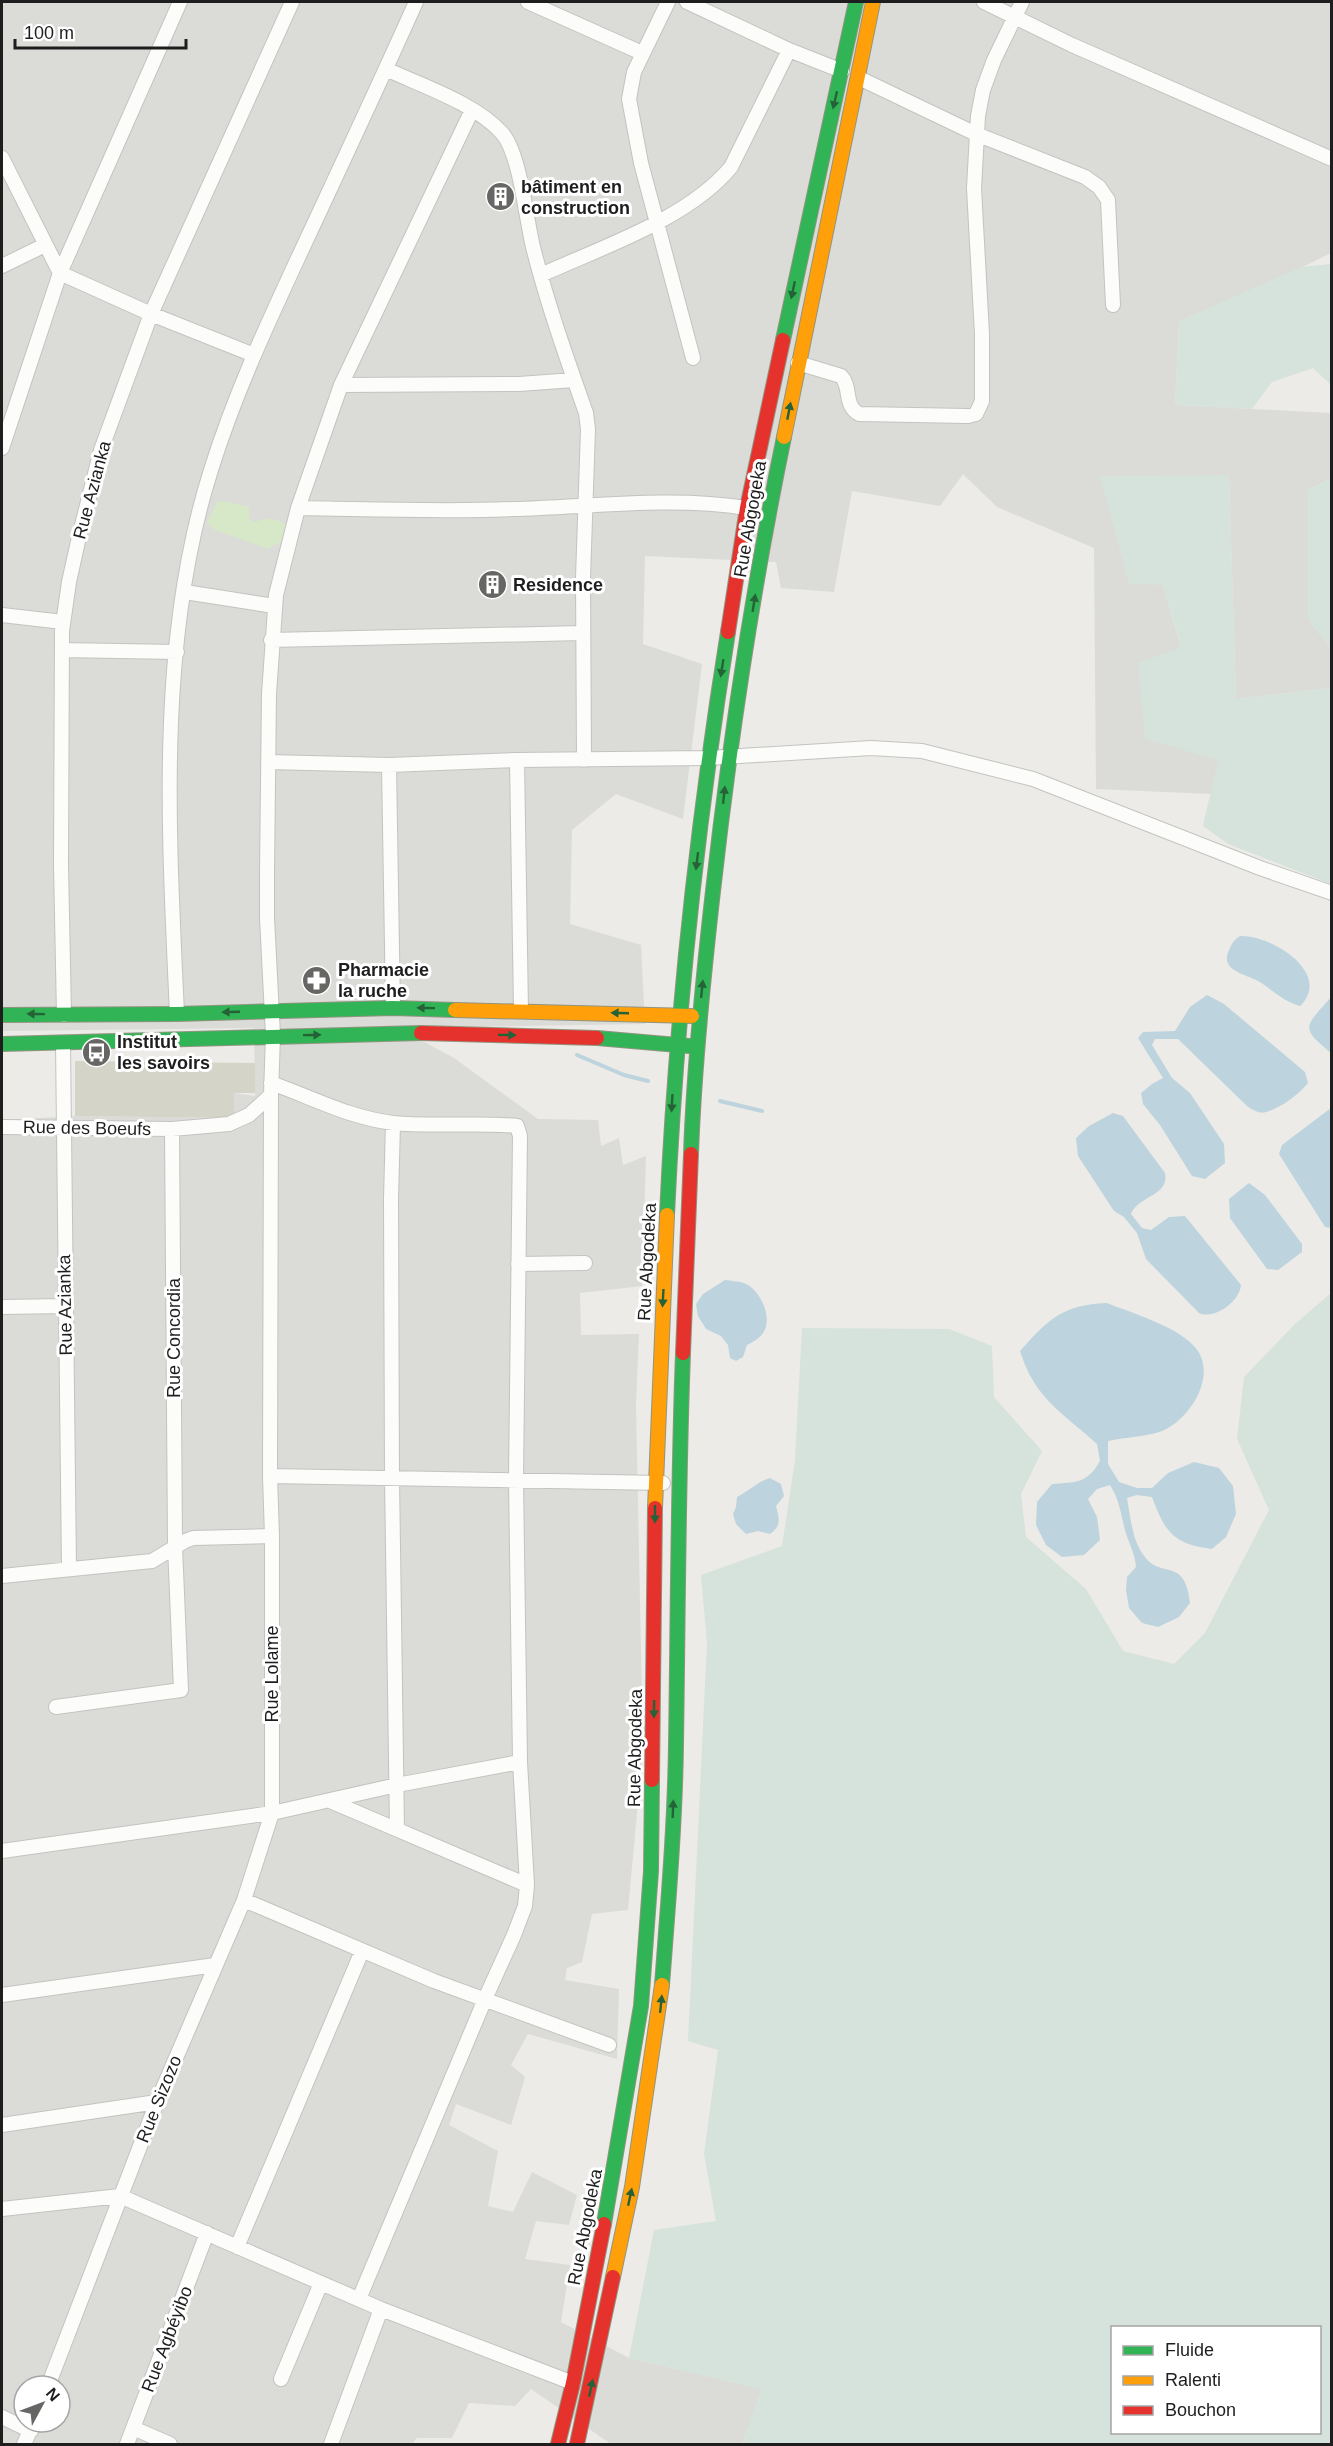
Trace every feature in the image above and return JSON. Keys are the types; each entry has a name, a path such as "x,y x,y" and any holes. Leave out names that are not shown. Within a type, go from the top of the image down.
{"main road":[{"name":"Rue Abgogeka","path":"679,1014 708,758 747,508 856,2"},
{"name":"Rue Abgogeka","path":"696,1047 728,756 771,502 873,2"},
{"path":"2,1015 177,1014 393,1008 699,1016"},
{"name":"Rue Abgodeka","path":"558,2445 573,2383 612,2186 641,2006 648,1937 652,1814 655,1483 672,1101 679,1014"},
{"path":"2,1044 395,1033 546,1036 696,1047"},
{"name":"Rue Abgodeka","path":"577,2445 590,2395 632,2187 661,2005 676,1746 678,1484 696,1047"}],"street":[{"path":"2,447 8,407 60,273 180,2"},
{"name":"Rue Azianka","path":"64,1015 61,865 62,650 63,622 69,582 95,470 152,314 292,2"},
{"path":"177,1014 169,785 171,724 185,591 211,471 242,381 416,2"},
{"path":"528,2 642,53"},
{"path":"668,2 642,53 632,79 629,99 640,158 693,358"},
{"path":"687,2 789,50 842,71"},
{"path":"984,2 1201,103 1332,159"},
{"path":"798,363 841,376 845,380 849,403 859,414 968,416 976,414 982,401 982,334 974,189 976,134 983,90 994,60 1022,2"},
{"path":"541,275 657,222 701,196 719,182 731,167 789,50"},
{"path":"386,69 472,110 496,128 510,145 541,275 586,413 588,429 582,633 584,760"},
{"path":"859,78 976,134 1085,177 1099,187 1108,200 1113,305"},
{"name":"Rue Lolame","path":"272,1813 270,1476 273,1035 267,918 271,640 274,606 298,508 341,385 472,110"},
{"path":"2,158 60,273 152,314 254,355"},
{"path":"2,266 45,244"},
{"path":"341,385 507,384 574,380"},
{"path":"298,508 499,510 660,503 713,504 747,508"},
{"path":"185,591 274,606"},
{"path":"2,615 63,622"},
{"path":"271,640 582,633"},
{"path":"62,650 177,651"},
{"path":"269,762 389,765 517,760 708,758 872,748 922,751 1033,779 1260,868 1332,893"},
{"path":"517,760 521,1010"},
{"path":"389,765 393,1008"},
{"name":"Rue Azianka","path":"63,1043 69,1568"},
{"path":"271,1089 393,1123 449,1125 492,1123 517,1126 520,1136 516,1479 520,1762 527,1885 525,1906 359,2299"},
{"name":"Rue des Boeufs","path":"2,1127 172,1129 229,1124 240,1120 258,1108 271,1089"},
{"path":"393,1123 392,1477 397,1828"},
{"name":"Rue Concordia","path":"56,1707 182,1690 175,1546 172,1129"},
{"path":"518,1263 585,1263"},
{"path":"2,1307 65,1306"},
{"path":"270,1476 516,1479 678,1484"},
{"path":"2,1576 152,1561 185,1540 272,1536"},
{"path":"2,1851 272,1813 397,1785 520,1762"},
{"path":"330,1801 527,1885"},
{"name":"Rue Sizozo","path":"53,2374 157,2103 244,1900 272,1813"},
{"path":"244,1900 362,1951 609,2045"},
{"path":"237,2247 362,1951"},
{"path":"2,1995 215,1965"},
{"path":"2,2125 157,2103"},
{"path":"2,2209 120,2196 381,2309 573,2383"},
{"name":"Rue Agbéyibo","path":"127,2445 207,2233"},
{"path":"281,2379 321,2283"},
{"path":"331,2445 381,2309"},
{"path":"133,2428 170,2445"}],"shaded area":[{"path":"2,2 1331,2 1331,253 1272,282 1179,321 1175,405 1331,413 1331,478 1308,490 1308,619 1331,648 1331,688 1236,699 1229,475 1163,585 1218,760 1212,794 1096,789 1094,548 997,507 963,474 940,506 852,491 834,592 781,588 776,562 645,556 643,644 702,664 683,819 616,794 572,830 570,924 641,945 645,1024 398,1028 454,1058 538,1119 598,1120 601,1146 619,1138 623,1165 646,1156 642,1286 580,1293 581,1335 639,1334 636,1405 643,1749 628,1910 592,1914 582,1962 567,1968 565,1980 619,1989 617,2059 528,2034 511,2065 525,2077 511,2125 456,2104 449,2125 498,2151 488,2206 513,2212 532,2172 577,2195 569,2225 536,2221 525,2259 570,2265 561,2322 629,2358 762,2389 742,2444 611,2444 531,2389 515,2406 469,2403 452,2438 417,2438 412,2444 2,2444 2,1120 75,1116 233,1118 234,1093 255,1096 254,1028 2,1031"},
{"path":"1331,264 1331,385 1313,368 1272,382 1252,409 1175,405 1179,321 1301,267"},
{"path":"1229,475 1236,699 1331,688 1331,884 1228,844 1203,826 1218,760 1145,739 1138,663 1181,647 1163,585 1129,584 1100,476"},
{"path":"1331,478 1331,648 1308,619 1308,490"},
{"path":"75,1061 255,1063 255,1093 234,1093 234,1118 75,1116"},
{"path":"1331,1293 1331,2444 742,2444 761,2389 629,2358 654,2230 716,2221 704,2154 718,2050 688,2041 707,1643 701,1575 782,1546 795,1460 802,1328 949,1329 992,1346 994,1397 1042,1451 1021,1494 1026,1537 1086,1589 1123,1651 1174,1664 1205,1633 1269,1510 1237,1439 1244,1377 1295,1324"}],"green space":[{"path":"225,501 249,507 249,519 255,522 268,519 281,522 288,527 288,538 268,549 215,530 207,523 217,502"}],"water":[{"path":"1240,936 1268,942 1295,959 1309,981 1308,994 1300,1006 1231,967 1227,957 1229,950"},
{"path":"1207,995 1224,1004 1305,1072 1308,1083 1283,1104 1266,1112 1258,1112 1247,1106 1178,1039 1155,1039 1152,1045 1172,1078 1190,1093 1224,1144 1225,1163 1205,1179 1192,1176 1160,1125 1143,1104 1141,1093 1163,1078 1138,1038 1143,1032 1175,1031 1190,1007"},
{"path":"1331,997 1331,1053 1314,1037 1309,1026"},
{"path":"1331,1108 1331,1228 1325,1227 1279,1154 1282,1145"},
{"path":"1113,1113 1123,1116 1165,1173 1163,1187 1140,1203 1131,1214 1142,1228 1151,1230 1169,1217 1185,1216 1241,1285 1240,1291 1226,1308 1212,1314 1199,1313 1146,1259 1137,1233 1124,1217 1114,1211 1078,1156 1076,1138 1089,1126"},
{"path":"1249,1183 1265,1195 1302,1244 1302,1252 1278,1270 1267,1269 1230,1218 1229,1199"},
{"path":"725,1280 742,1282 754,1290 762,1301 767,1320 763,1333 747,1345 743,1357 736,1361 730,1358 728,1345 721,1336 706,1329 698,1316 696,1304 703,1294"},
{"path":"1107,1303 1153,1321 1185,1338 1201,1356 1204,1368 1199,1394 1192,1406 1173,1425 1156,1433 1108,1441 1108,1464 1119,1482 1137,1488 1152,1488 1168,1473 1194,1462 1219,1468 1233,1486 1236,1514 1226,1537 1212,1549 1188,1544 1172,1534 1161,1519 1152,1497 1137,1495 1127,1498 1130,1519 1142,1553 1156,1566 1177,1573 1187,1588 1190,1603 1179,1617 1158,1627 1142,1623 1129,1608 1126,1590 1127,1577 1136,1567 1117,1500 1110,1485 1097,1489 1088,1499 1097,1517 1100,1540 1084,1555 1062,1557 1046,1545 1036,1525 1037,1502 1052,1484 1074,1482 1085,1478 1100,1461 1097,1444 1051,1404 1033,1381 1020,1351 1048,1322 1067,1311 1092,1304"},
{"path":"770,1478 781,1484 784,1496 776,1506 778,1525 770,1534 758,1531 746,1534 736,1524 733,1514 737,1497"}],"waterway":[{"path":"577,1055 624,1075 648,1081"},
{"path":"720,1101 762,1111"}],"traffic: fast":[{"path":"783,340 856,2"},
{"path":"691,1154 702,990 727,777 752,606 784,437"},
{"path":"667,1215 676,1068 689,922 728,632"},
{"path":"2,1015 177,1014 393,1008 455,1010"},
{"path":"2,1044 421,1033"},
{"path":"597,1038 689,1046"},
{"path":"662,1985 675,1774 683,1353"},
{"path":"604,2224 641,2006 651,1871 652,1780"}],"traffic: slow":[{"path":"784,437 873,2"},
{"path":"455,1010 692,1016"},
{"path":"655,1508 667,1215"},
{"path":"613,2277 632,2187 662,1985"}],"traffic: jam":[{"path":"728,632 747,508 783,340"},
{"path":"421,1033 597,1038"},
{"path":"683,1353 691,1154"},
{"path":"652,1780 655,1508"},
{"path":"558,2444 573,2383 604,2224"},
{"path":"577,2444 613,2277"}],"place":[{"name":"bâtiment en construction","path":"500,197"},
{"name":"Residence","path":"492,585"},
{"name":"Pharmacie la ruche","path":"317,980"},
{"name":"Institut les savoirs","path":"96,1052"}]}
